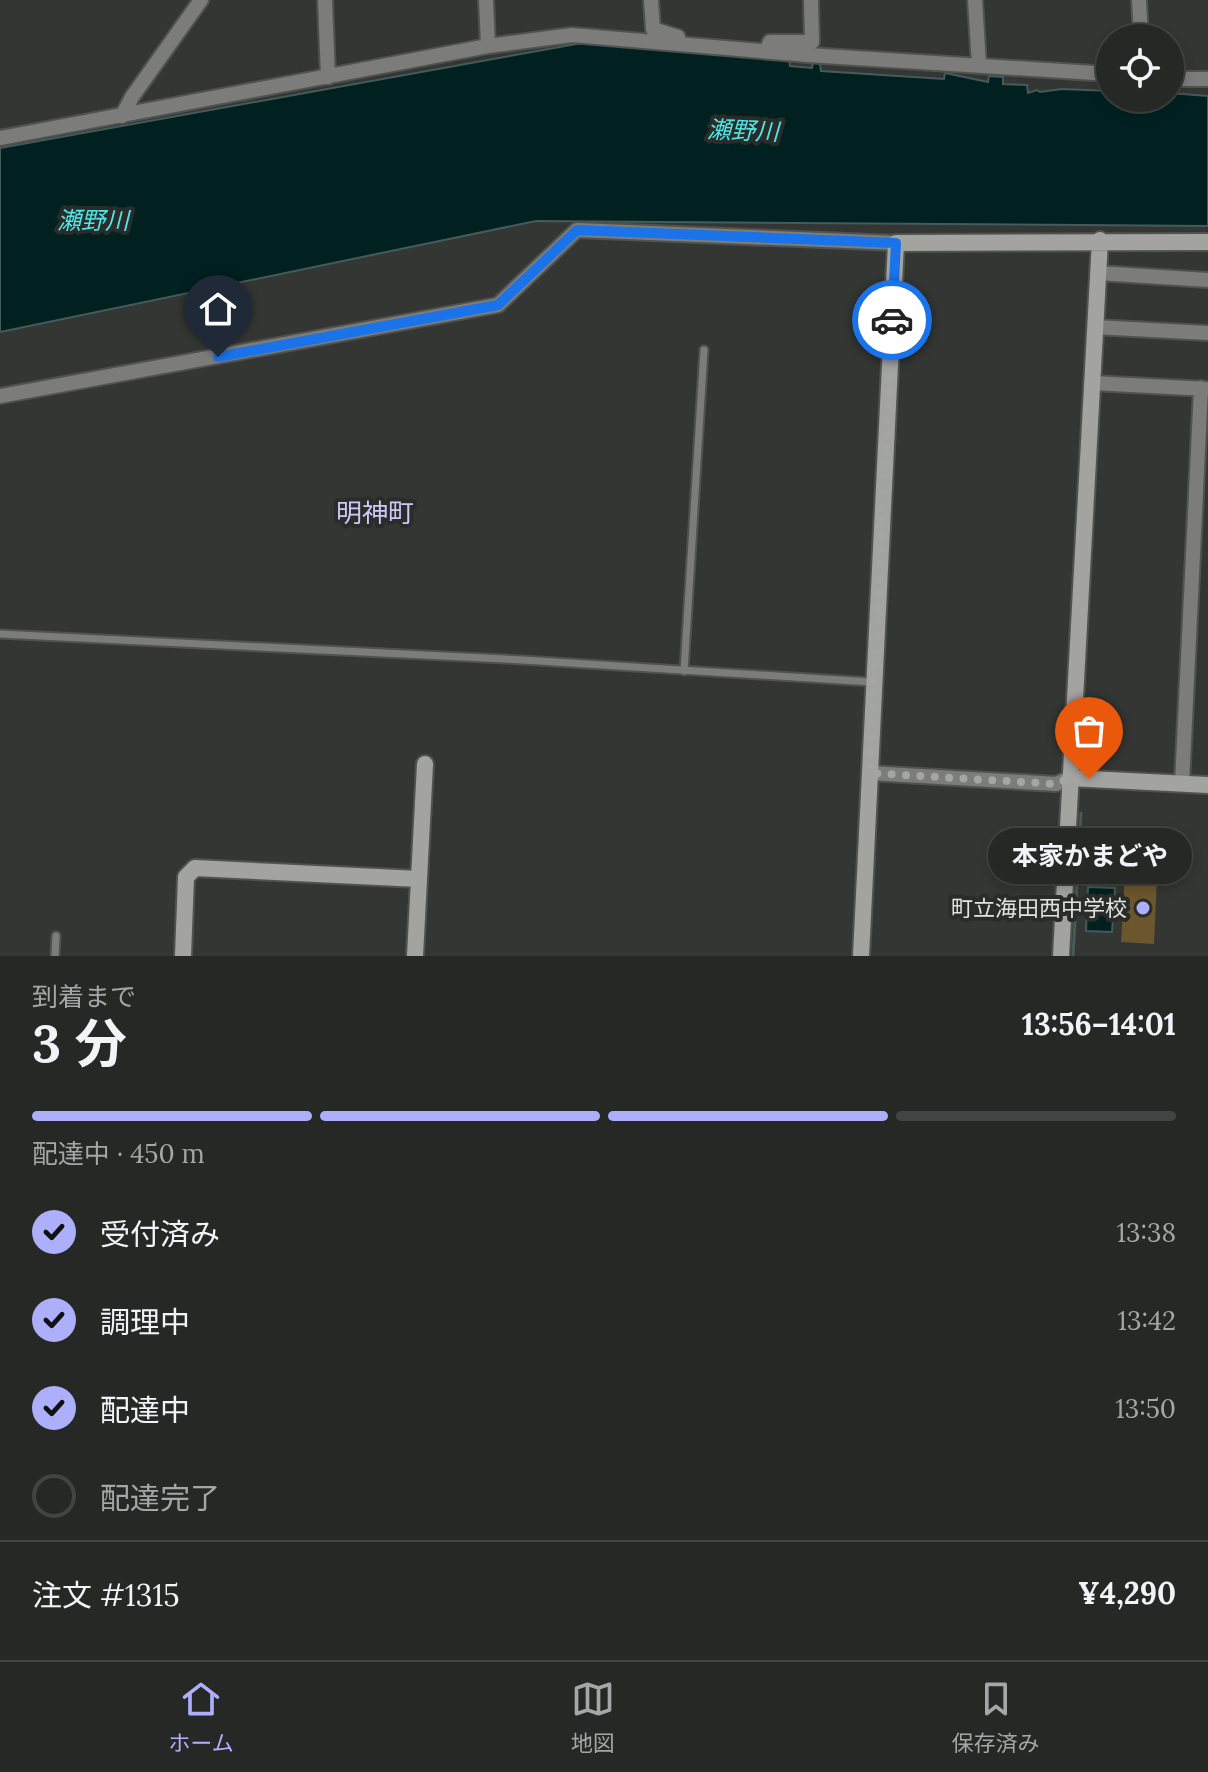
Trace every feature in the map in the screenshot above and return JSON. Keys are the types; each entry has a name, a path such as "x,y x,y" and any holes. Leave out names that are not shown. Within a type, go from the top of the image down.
{"street":[{"path":"122,116 132,97 201,0"},
{"path":"325,0 328,77"},
{"path":"486,0 488,46"},
{"path":"651,0 653,29 705,45"},
{"path":"766,51 770,42 812,42 811,0"},
{"path":"975,0 979,65"},
{"path":"1139,0 1140,24"},
{"path":"0,138 488,46 572,35 1096,73"},
{"path":"1184,74 1190,81"},
{"path":"1184,80 1208,79"},
{"path":"0,396 498,305 577,230 896,243 1208,242"},
{"path":"1061,956 1100,240"},
{"path":"861,956 896,243"},
{"path":"1098,273 1208,280"},
{"path":"1095,327 1208,333"},
{"path":"1092,383 1204,388 1182,783"},
{"path":"415,956 425,764"},
{"path":"870,773 1056,784 1070,778 1208,785"},
{"path":"183,956 186,877 195,868 419,879"}],"lane":[{"path":"684,671 704,350"},
{"path":"0,634 523,660 874,682"},
{"path":"55,956 56,936"}],"shaded area":[{"path":"1125,876 1157,878 1154,944 1121,942"}],"water":[{"name":"瀬野川","path":"582,43 789,60 790,66 812,68 813,62 820,64 821,71 944,79 945,73 988,82 989,76 1003,77 1003,84 1027,85 1028,93 1062,89 1096,90 1096,112 1184,112 1184,94 1208,96 1208,226 536,221 0,332 0,148"},
{"path":"1088,887 1115,888 1112,932 1086,931"}],"waterway":[{"path":"1073,956 1081,813"}],"way so far":[{"path":"892,320 870,773 1056,784 1070,778 1089,779"}],"place":[{"name":"本家かまどや","path":"1089,779"},
{"name":"町立海田西中学校","path":"1143,908"}],"district":[{"name":"明神町","path":"375,513"}],"route":[{"path":"218,357 498,305 577,230 896,243 892,320"}]}
